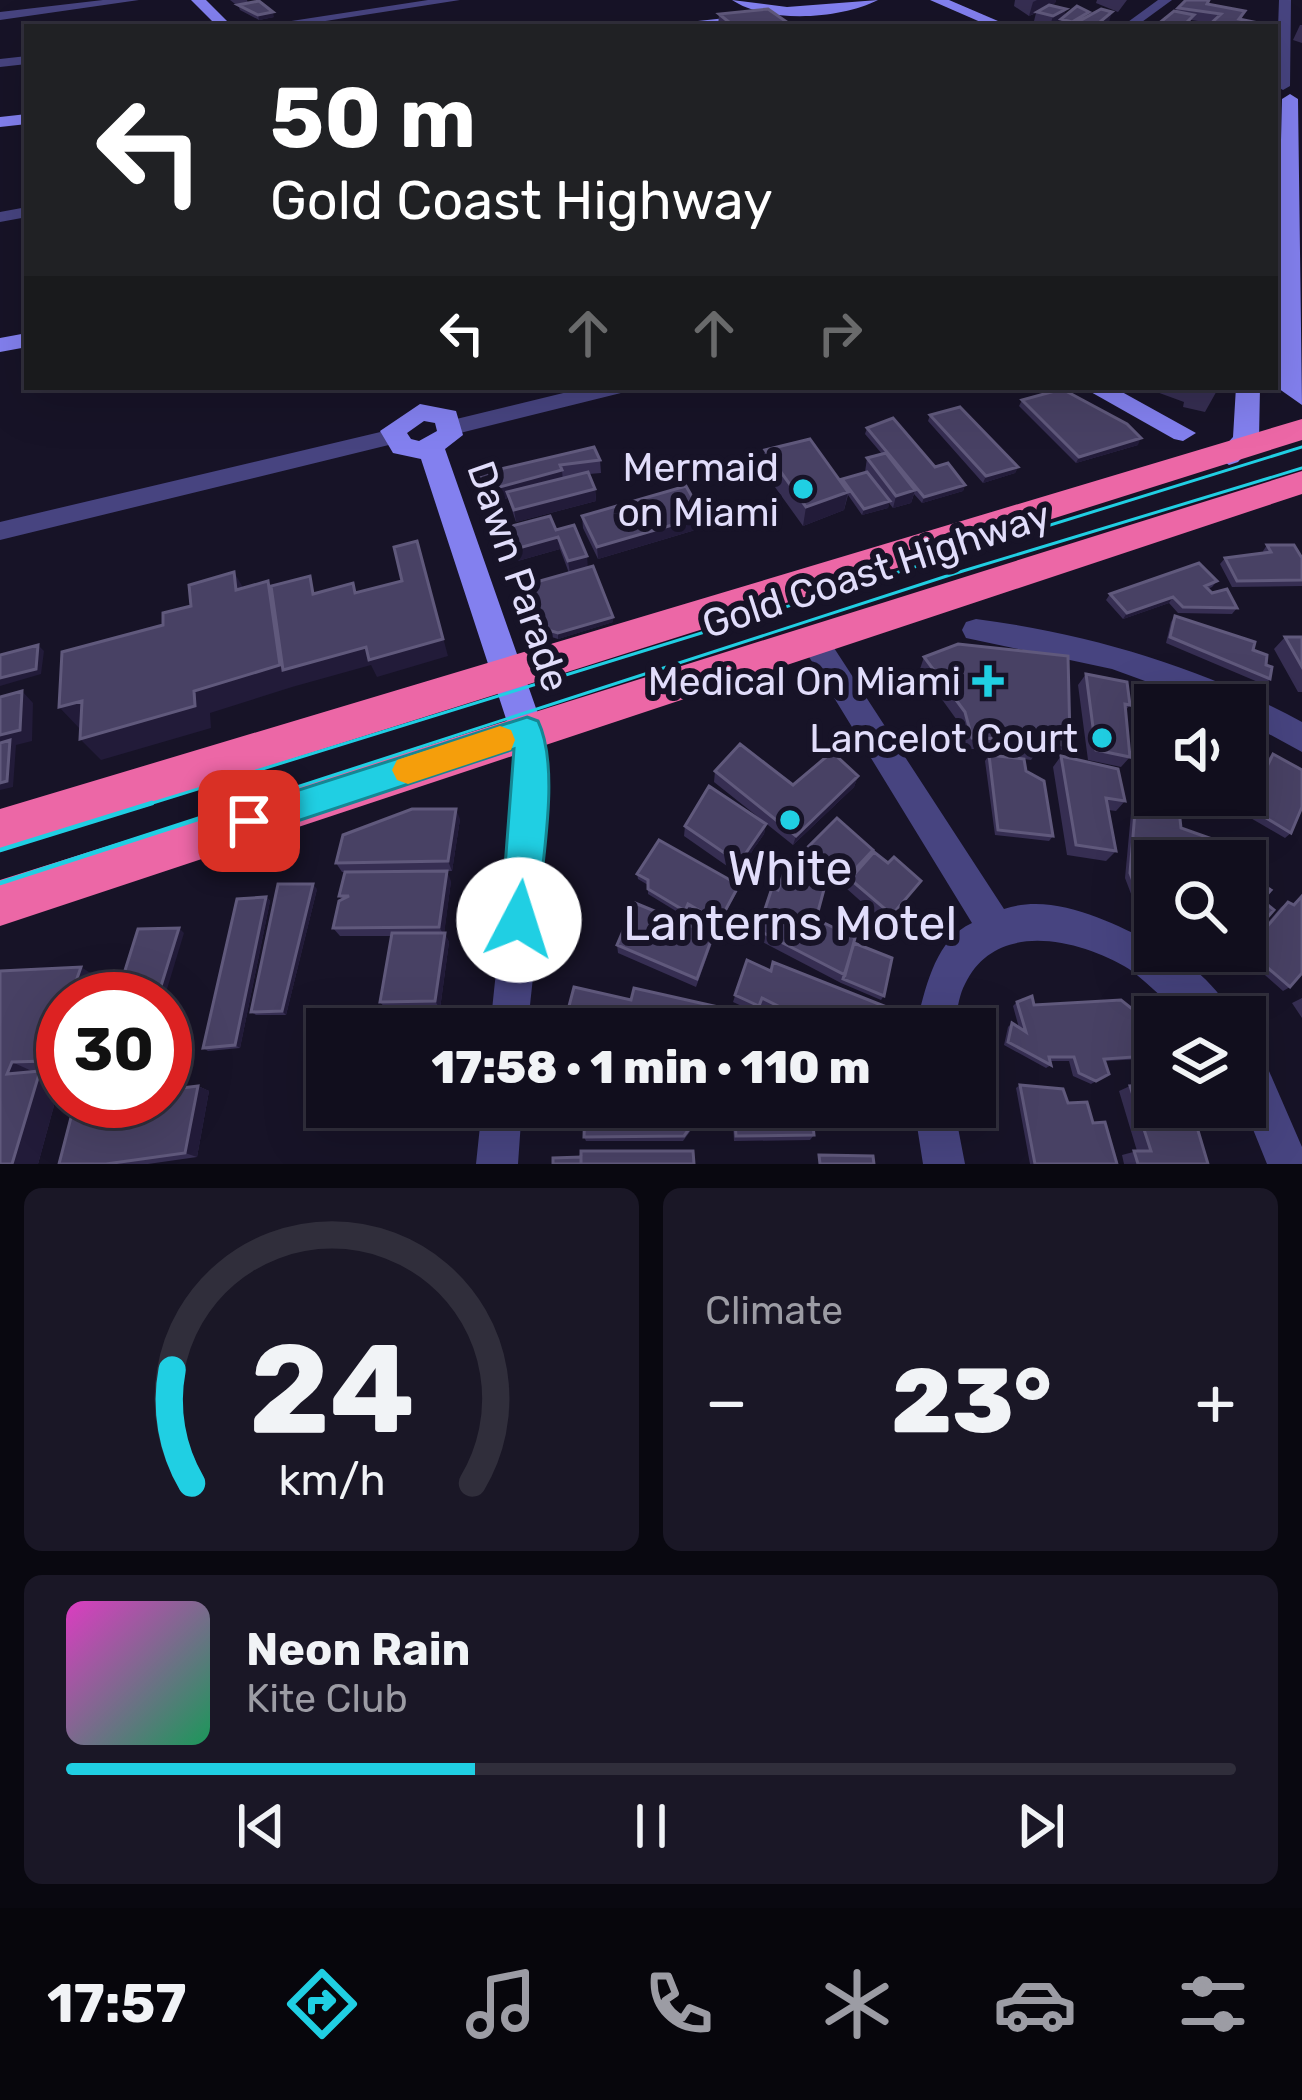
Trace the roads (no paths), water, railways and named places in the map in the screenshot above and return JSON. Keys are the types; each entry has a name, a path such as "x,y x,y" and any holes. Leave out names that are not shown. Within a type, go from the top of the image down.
{"highway":[{"name":"Gold Coast Highway","path":"0,830 1229,456 1302,429"},
{"name":"Gold Coast Highway","path":"0,903 813,639 1298,490"}],"street":[{"path":"0,16 36,5 133,0"},
{"path":"198,0 223,24"},
{"path":"274,24 371,5 454,0"},
{"path":"739,0 757,13 784,20 871,0"},
{"path":"937,0 997,24"},
{"path":"1131,24 1166,0"},
{"path":"1285,0 1288,389"},
{"path":"696,24 757,13"},
{"path":"1285,28 1302,30"},
{"path":"393,437 402,447 606,390"},
{"path":"1100,390 1183,433"},
{"path":"1229,456 1246,439 1248,390"},
{"path":"393,437 416,399 439,413 441,437"},
{"path":"0,531 393,437"},
{"name":"Dawn Parade","path":"441,437 527,731"},
{"path":"976,630 1055,642 1190,684"},
{"path":"813,639 993,925"},
{"path":"1266,718 1302,738"},
{"path":"511,1008 531,791 527,731"},
{"path":"942,1008 970,940 993,925 1065,926 1099,936 1166,971 1192,996"},
{"path":"1266,1112 1288,1164"},
{"path":"496,1164 500,1128"},
{"path":"938,1128 944,1164"}],"tram line":[{"path":"143,806 1302,447"},
{"path":"238,806 953,574 1302,468"},
{"path":"0,850 152,803"},
{"path":"0,883 247,803"}],"place":[{"name":"Mermaid on Miami","path":"803,489"},
{"name":"Medical On Miami","path":"988,681"},
{"name":"Lancelot Court","path":"1102,738"},
{"name":"White Lanterns Motel","path":"790,820"}]}
